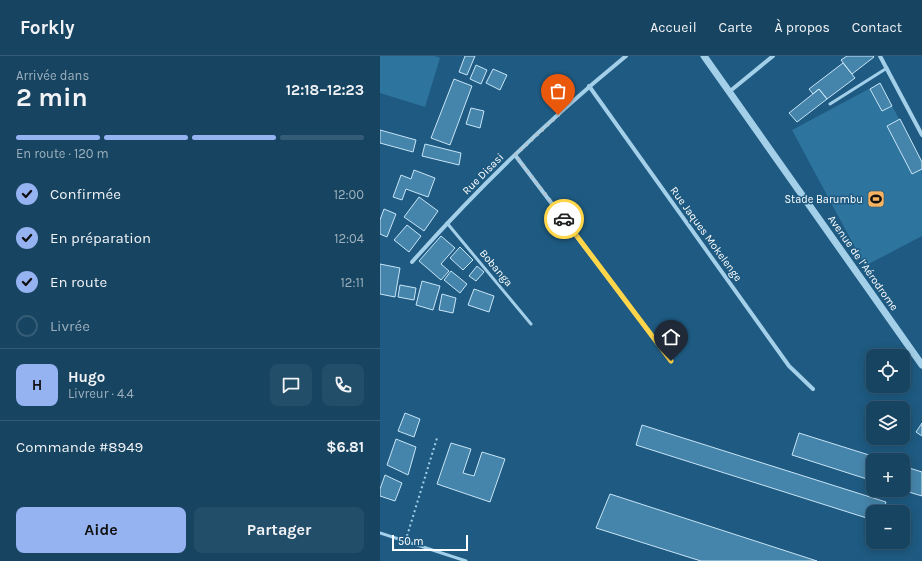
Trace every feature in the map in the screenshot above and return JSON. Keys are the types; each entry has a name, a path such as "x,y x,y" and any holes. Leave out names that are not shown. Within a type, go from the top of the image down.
{"street":[{"name":"Rue Disasi","path":"412,262 447,223 515,155 589,86 626,56"},
{"name":"Avenue de l’Aérodrome","path":"704,56 922,365"},
{"path":"729,92 773,56"},
{"path":"880,56 922,135"},
{"name":"Rue Jaques Mokelenge","path":"589,86 789,366 813,389"},
{"path":"515,155 671,361"}],"lane":[{"path":"830,104 887,68"},
{"name":"Bobanga","path":"447,223 531,324"},
{"path":"380,533 466,561"}],"path":[{"path":"406,541 437,438"}],"shaded area":[{"path":"380,56 435,56 440,58 425,107 380,93"},
{"name":"Stade Barumbu","path":"880,83 922,162 922,236 865,266 792,130"}],"building":[{"path":"465,56 475,56 467,75 459,72"},
{"path":"847,56 874,57 852,74 841,60"},
{"path":"843,63 855,78 827,99 819,89 813,94 809,89"},
{"path":"476,65 487,70 481,84 470,79"},
{"path":"493,69 507,75 500,90 486,83"},
{"path":"454,79 472,86 450,145 431,138"},
{"path":"880,83 892,106 882,111 870,89"},
{"path":"819,89 827,99 797,122 789,113"},
{"path":"471,108 484,111 480,128 466,124"},
{"path":"900,119 922,162 922,169 912,174 887,126"},
{"path":"380,130 416,140 413,152 380,143"},
{"path":"425,144 461,153 459,165 422,156"},
{"path":"414,170 435,178 428,197 406,189 402,200 393,197 401,175 411,179"},
{"path":"419,197 438,211 424,231 404,217"},
{"path":"384,209 396,214 387,237 380,234 380,220"},
{"path":"407,225 421,236 409,252 394,240"},
{"path":"441,236 455,248 441,264 449,271 441,280 419,261"},
{"path":"460,247 473,260 463,270 450,258"},
{"path":"380,264 400,268 395,297 380,294"},
{"path":"477,266 484,272 476,281 469,276"},
{"path":"451,271 467,284 460,293 444,280"},
{"path":"422,281 440,286 433,310 416,305"},
{"path":"400,285 416,288 414,300 398,297"},
{"path":"474,289 494,296 489,312 468,305"},
{"path":"442,294 456,298 453,313 439,310"},
{"path":"405,413 420,419 414,437 398,431"},
{"path":"922,423 922,436 916,432"},
{"path":"642,425 866,496 866,497 886,502 885,505 866,505 866,518 636,445"},
{"path":"799,433 866,454 866,479 792,455"},
{"path":"396,439 416,447 408,475 387,465"},
{"path":"451,443 471,449 463,473 474,476 482,452 505,459 490,502 437,484"},
{"path":"910,468 922,472 922,496 910,492"},
{"path":"385,475 402,483 395,501 380,496 380,489"},
{"path":"610,494 817,561 701,561 596,528"}],"way so far":[{"path":"558,115 515,155 564,219"}],"place":[{"name":"Stade Barumbu","path":"876,199"}],"route":[{"path":"564,219 671,361"}]}
